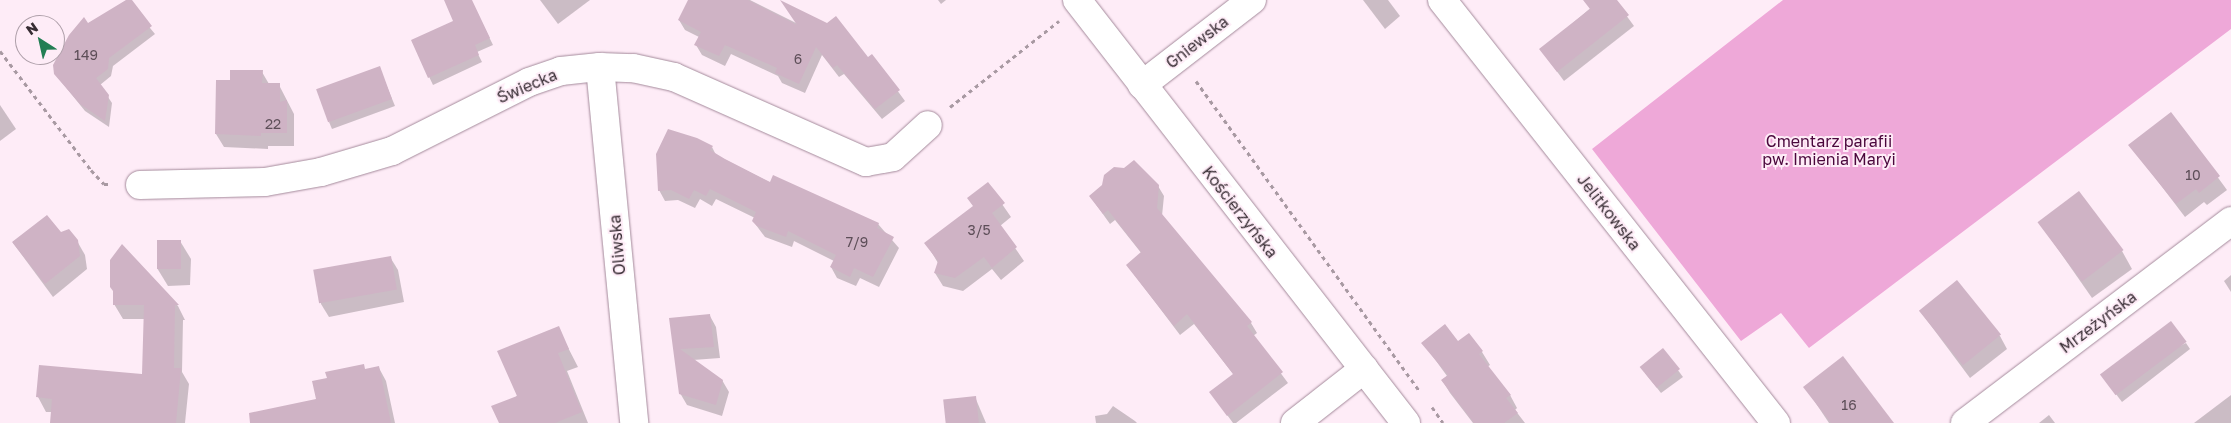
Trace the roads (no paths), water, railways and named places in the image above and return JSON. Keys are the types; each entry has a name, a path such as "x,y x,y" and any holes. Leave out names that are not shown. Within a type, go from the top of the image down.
{"street":[{"name":"Gniewska","path":"1142,85 1252,0"},
{"name":"Jelitkowska","path":"1442,0 1776,423"},
{"name":"Kościerzyńska","path":"1078,2 1406,423"},
{"name":"Świecka","path":"140,185 265,182 321,172 392,151 529,82 561,71 600,67 633,68 674,76 866,162 893,157 928,124"},
{"name":"Oliwska","path":"600,67 634,423"},
{"name":"Mrzeżyńska","path":"1971,421 2231,220"},
{"path":"1295,423 1364,369"}],"park label":[{"name":"Cmentarz parafii pw. Imienia Maryi","path":"1829,150"}]}
